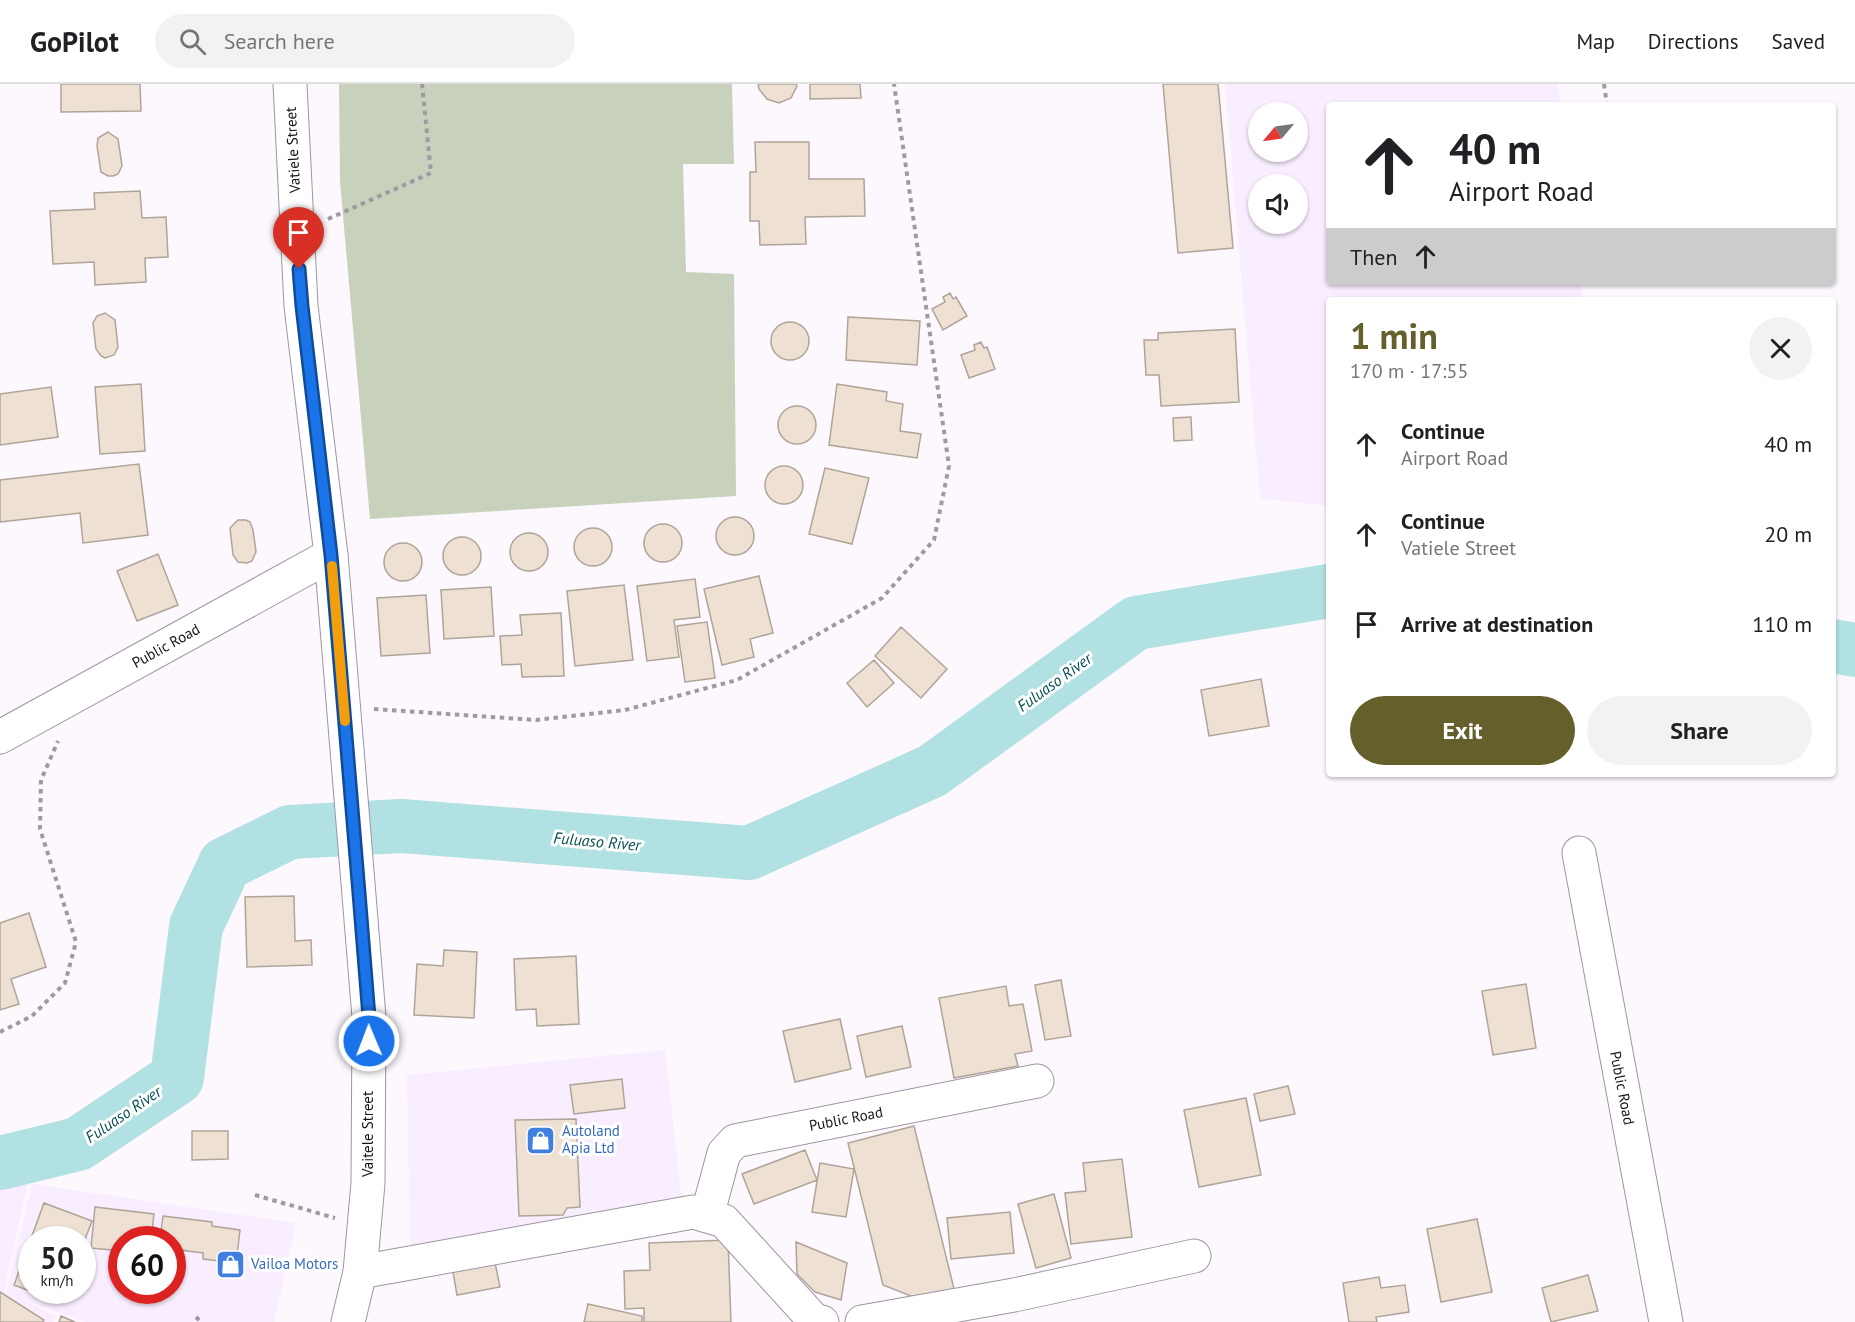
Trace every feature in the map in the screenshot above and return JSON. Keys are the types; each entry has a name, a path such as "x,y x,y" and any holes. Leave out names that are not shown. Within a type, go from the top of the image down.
{"street":[{"name":"Vatiele Street","path":"290,84 302,306 331,555 350,789"},
{"name":"Public Road","path":"0,737 331,555"},
{"name":"Vaitele Street","path":"348,1322 360,1272 368,1183 369,1017 350,789"},
{"name":"Public Road","path":"1579,853 1666,1322"},
{"name":"Public Road","path":"707,1216 724,1153 735,1141 1037,1081"},
{"path":"360,1272 693,1212 724,1221 815,1321 822,1322"},
{"path":"862,1322 1014,1294 1194,1256"}],"path":[{"path":"297,233 431,173 422,84"},
{"path":"344,709 387,709 536,720 625,710 737,680 882,598 934,540 949,466 894,84"},
{"path":"1604,84 1607,102"},
{"path":"0,1032 32,1016 65,983 76,942 40,829 41,780 62,733"},
{"path":"255,1195 364,1226"},
{"path":"196,1317 201,1322"}],"shaded area":[{"path":"1225,84 1558,84 1561,102 1326,102 1326,285 1580,285 1582,297 1326,297 1326,506 1260,498"},
{"name":"Autoland Apia Ltd","path":"665,1050 682,1204 410,1248 407,1075"},
{"name":"Vailoa Motors","path":"28,1183 4,1291 6,1292 18,1242 18,1304 32,1304 56,1316 53,1322 0,1322 0,1186"},
{"name":"Vailoa Motors","path":"32,1184 296,1223 274,1322 85,1322 34,1304 96,1304 96,1226 22,1226"}],"green space":[{"path":"339,84 732,84 734,164 683,164 686,272 734,274 736,496 370,519 340,182"}],"building":[{"path":"61,84 140,84 141,111 61,112"},
{"path":"758,84 796,84 797,86 791,98 779,103 767,99"},
{"path":"810,84 860,84 861,98 810,99"},
{"path":"1163,84 1218,84 1233,248 1178,253"},
{"path":"108,132 118,139 122,166 118,174 113,176 101,172 97,146 98,138"},
{"path":"755,142 809,142 809,179 864,179 865,216 805,217 806,244 760,245 759,221 750,221 750,172 756,172"},
{"path":"140,191 142,218 166,217 168,257 145,258 146,282 95,285 94,262 53,264 50,211 95,209 94,193"},
{"path":"950,293 953,299 956,297 967,316 943,330 932,309 945,302 943,297"},
{"path":"105,313 115,320 118,347 114,355 105,358 96,349 93,323 97,316"},
{"path":"848,317 920,321 917,365 846,360"},
{"path":"790,322 797,323 803,328 808,334 808,348 803,354 797,359 790,360 783,359 777,354 772,348 771,341 772,334 777,328 783,323"},
{"path":"1235,329 1239,402 1161,406 1159,375 1146,375 1144,340 1158,340 1158,333"},
{"path":"981,342 984,348 987,347 995,369 969,378 961,355 975,350 974,345"},
{"path":"141,384 145,451 100,454 95,387"},
{"path":"837,384 887,392 886,401 903,404 900,431 921,434 917,458 829,445"},
{"path":"51,387 58,437 0,445 0,394"},
{"path":"797,406 804,407 810,412 815,418 815,432 810,438 804,443 797,444 790,443 784,438 779,432 778,425 779,418 784,412 790,407"},
{"path":"1191,417 1192,440 1174,441 1173,418"},
{"path":"139,464 148,535 83,543 80,513 0,522 0,480"},
{"path":"784,466 798,471 803,485 798,499 784,504 770,499 765,485 770,471"},
{"path":"825,468 869,478 852,544 809,534"},
{"path":"735,517 749,522 754,536 749,550 735,555 721,550 716,536 721,522"},
{"path":"238,520 250,522 253,530 256,552 252,561 247,563 238,562 233,555 230,528"},
{"path":"663,524 677,529 682,543 677,557 663,562 649,557 644,543 649,529"},
{"path":"593,528 607,533 612,547 607,561 593,566 579,561 574,547 579,533"},
{"path":"529,533 536,534 542,539 547,545 547,559 542,565 536,570 529,571 522,570 516,565 511,559 510,552 511,545 516,539 522,534"},
{"path":"462,537 476,542 481,556 476,570 462,575 448,570 443,556 448,542"},
{"path":"403,543 417,548 422,562 417,576 403,581 389,576 384,562 389,548"},
{"path":"158,554 178,605 137,621 117,571"},
{"path":"759,576 773,633 750,639 754,657 722,665 704,589"},
{"path":"695,579 700,617 674,620 679,657 647,661 637,586"},
{"path":"624,585 633,660 575,666 567,591"},
{"path":"491,587 494,636 444,639 441,590"},
{"path":"426,595 430,653 381,656 377,598"},
{"path":"561,613 564,676 522,677 521,664 502,665 500,636 522,635 520,615"},
{"path":"707,622 715,678 685,682 677,626"},
{"path":"901,627 947,669 921,698 875,656"},
{"path":"874,660 894,683 867,707 847,683"},
{"path":"1261,679 1269,726 1209,736 1201,690"},
{"path":"294,896 295,941 311,940 312,965 247,967 245,897"},
{"path":"29,913 46,967 11,979 19,1004 0,1010 0,923"},
{"path":"444,950 477,952 474,1018 414,1015 417,964 443,966"},
{"path":"576,956 579,1024 537,1026 536,1009 516,1010 514,959"},
{"path":"1061,980 1071,1036 1045,1040 1035,985"},
{"path":"1526,984 1536,1048 1493,1055 1482,991"},
{"path":"1006,986 1009,1006 1023,1004 1032,1051 1015,1054 1018,1066 954,1078 939,998"},
{"path":"840,1019 851,1069 795,1082 783,1031"},
{"path":"902,1026 911,1067 866,1077 857,1036"},
{"path":"622,1079 625,1108 574,1114 570,1085"},
{"path":"1288,1086 1295,1114 1260,1121 1254,1094"},
{"path":"1246,1098 1261,1175 1199,1187 1184,1110"},
{"path":"576,1119 580,1207 567,1208 563,1215 519,1216 515,1120"},
{"path":"914,1126 954,1289 916,1298 883,1285 848,1143"},
{"path":"192,1131 228,1131 228,1159 192,1160"},
{"path":"805,1150 817,1180 754,1204 742,1174"},
{"path":"1122,1159 1132,1237 1071,1244 1065,1193 1086,1191 1083,1163"},
{"path":"820,1163 854,1169 846,1217 812,1212"},
{"path":"1054,1194 1071,1258 1036,1268 1018,1204"},
{"path":"44,1203 92,1221 90,1226 36,1226"},
{"path":"95,1207 154,1214 153,1226 108,1226 108,1250 96,1248 96,1226 93,1226"},
{"path":"1010,1212 1014,1253 951,1259 947,1218"},
{"path":"163,1216 212,1222 212,1226 240,1230 236,1263 203,1259 203,1253 186,1251 186,1226 162,1226"},
{"path":"1477,1219 1492,1292 1441,1302 1427,1229"},
{"path":"728,1240 731,1322 644,1322 644,1308 625,1309 624,1271 650,1270 649,1243"},
{"path":"796,1242 847,1263 841,1300 815,1292 797,1274"},
{"path":"494,1258 500,1287 457,1295 452,1266"},
{"path":"18,1274 18,1286 14,1285"},
{"path":"1588,1275 1598,1311 1551,1322 1542,1288"},
{"path":"1379,1277 1381,1288 1405,1285 1409,1312 1376,1317 1377,1322 1349,1322 1343,1283"},
{"path":"0,1292 44,1320 43,1322 0,1322"},
{"path":"588,1304 642,1316 642,1322 584,1322"},
{"path":"61,1316 75,1322 59,1322"}],"waterway":[{"name":"Fuluaso River","path":"0,1163 78,1144 177,1078 196,926 225,864 290,832 401,826 749,853 932,771 1136,623 1326,591"},
{"name":"Fuluaso River","path":"1836,647 1855,650"}],"slow traffic":[{"path":"332,566 345,721"}],"place":[{"name":"Autoland Apia Ltd","path":"541,1140"},
{"name":"Vailoa Motors","path":"230,1264"}],"route":[{"path":"299,269 331,555 369,1017 369,1041"}]}
